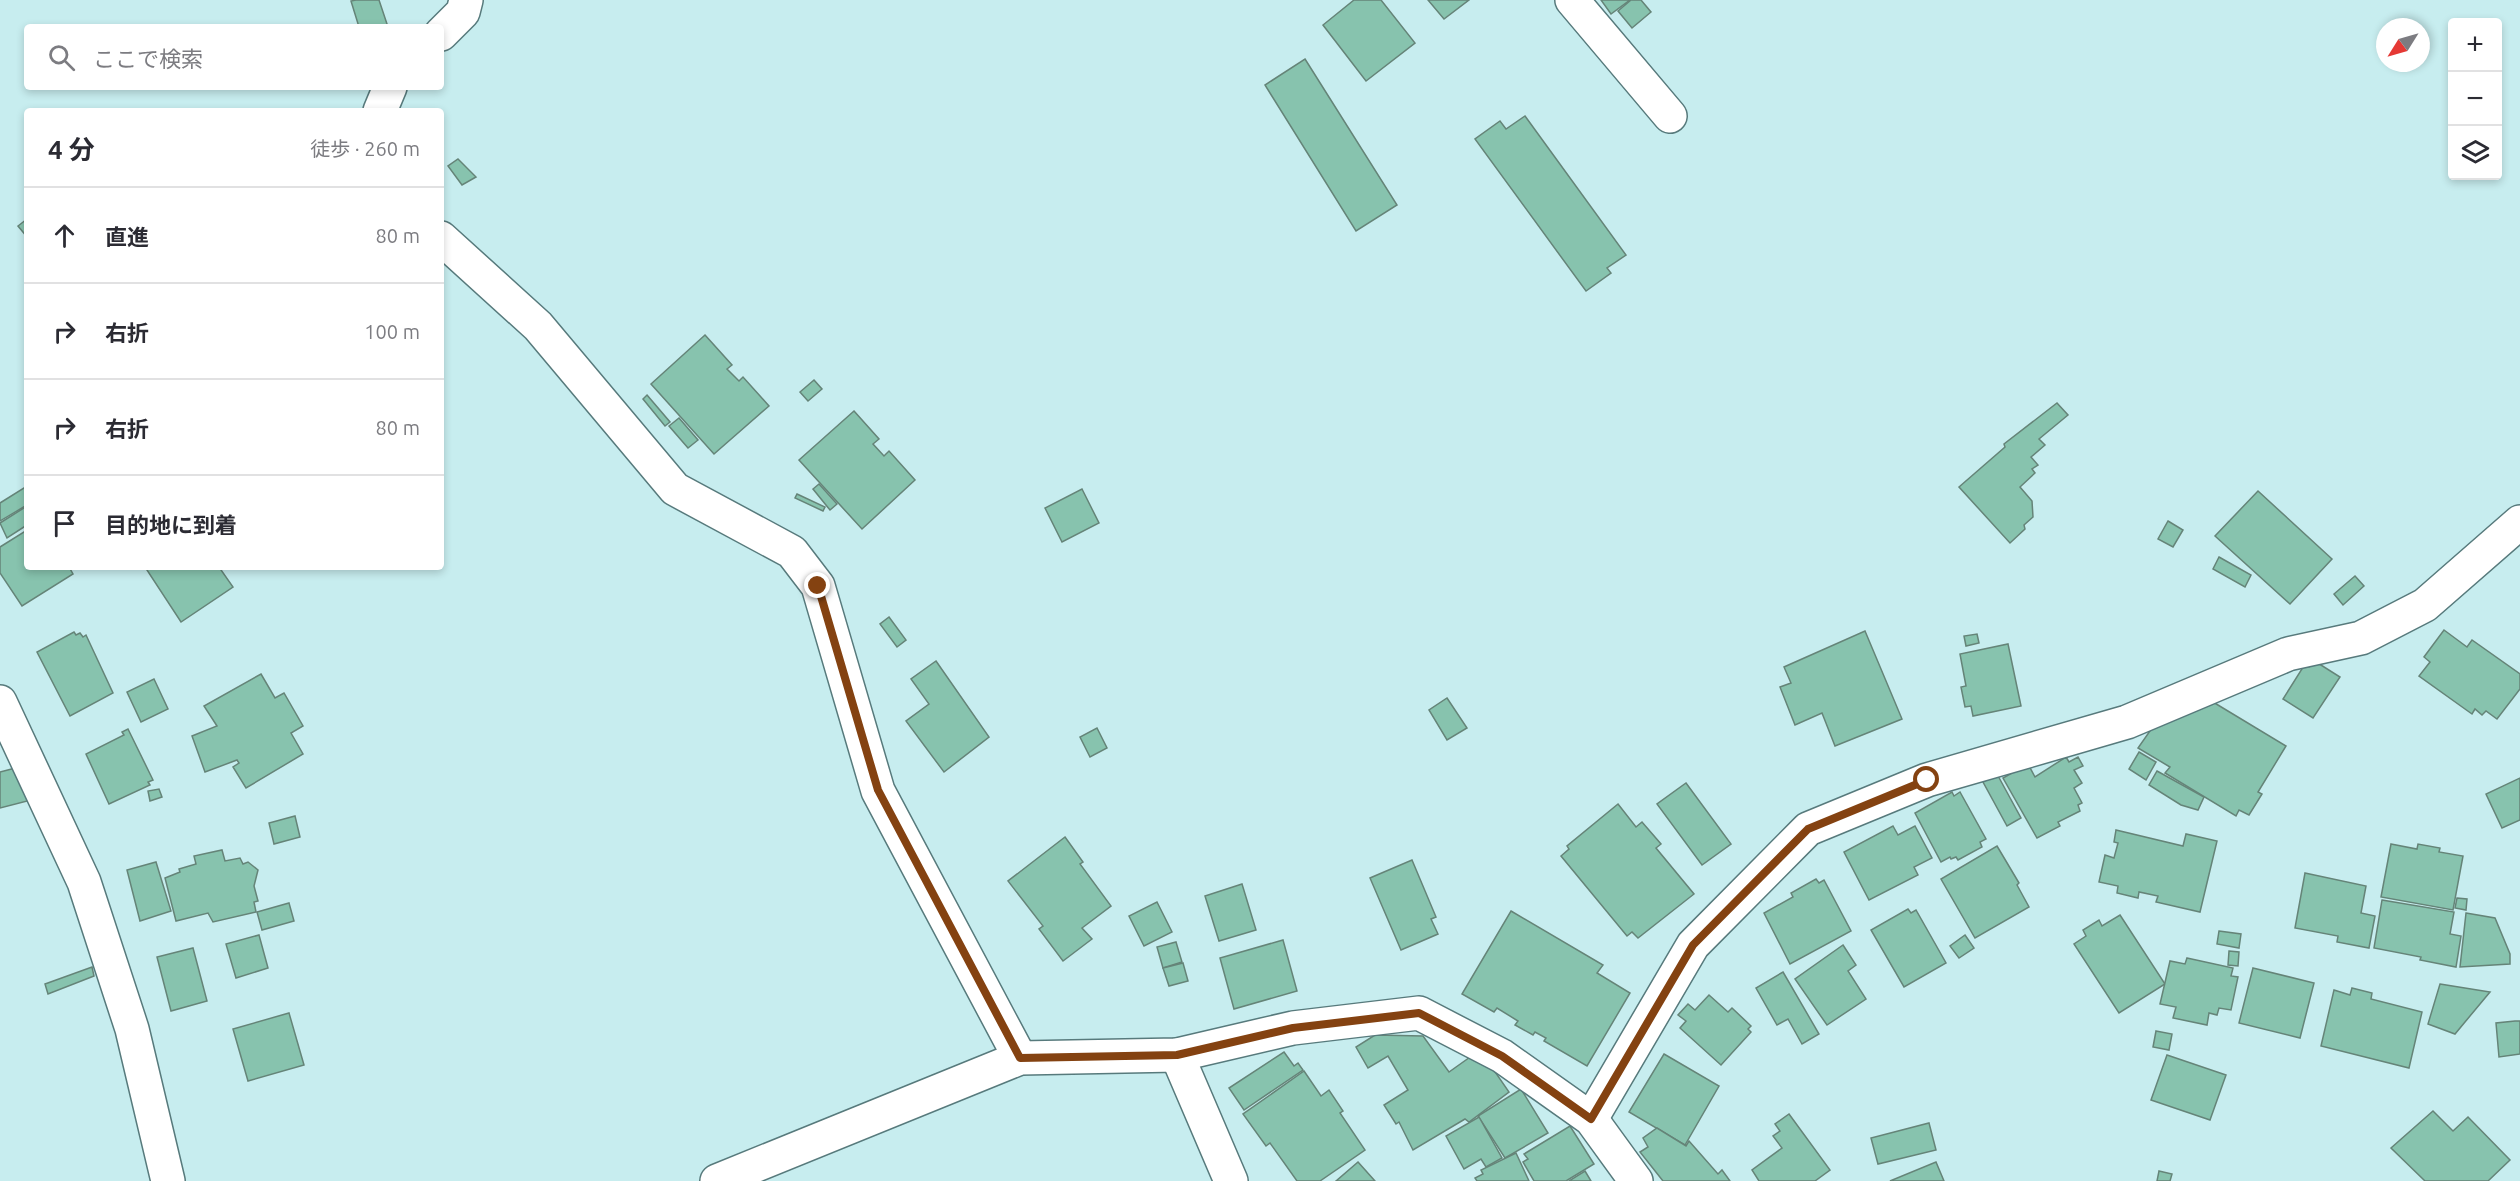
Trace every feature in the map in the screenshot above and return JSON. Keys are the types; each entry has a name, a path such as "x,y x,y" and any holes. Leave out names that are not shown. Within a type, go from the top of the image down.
{"street":[{"path":"444,31 463,12 466,0"},
{"path":"1572,0 1670,116"},
{"path":"381,108 389,90"},
{"path":"444,241 538,326 675,489 792,552 818,586 878,790 1020,1058"},
{"path":"1591,1119 1693,945 1808,829 1927,780 2127,722 2288,654 2361,638 2425,605 2520,522"},
{"path":"0,702 84,882 132,1029 168,1181"},
{"path":"717,1181 1020,1058 1177,1055 1293,1028 1419,1013 1502,1056 1591,1119 1636,1181"},
{"path":"1177,1055 1231,1181"}],"building":[{"path":"379,0 387,24 358,24 351,1"},
{"path":"1354,0 1381,0 1415,43 1366,81 1323,25"},
{"path":"1428,0 1469,0 1444,19"},
{"path":"1601,0 1630,0 1611,14"},
{"path":"1631,0 1641,0 1651,12 1632,28 1618,11"},
{"path":"1305,59 1397,205 1356,231 1265,85"},
{"path":"1525,116 1626,255 1607,268 1611,273 1586,291 1475,139 1500,121 1506,129"},
{"path":"458,159 476,177 462,185 448,166"},
{"path":"24,221 24,233 18,226"},
{"path":"705,335 732,365 727,369 739,381 743,377 769,406 714,454 651,384"},
{"path":"814,380 822,389 808,401 800,392"},
{"path":"647,395 670,422 665,426 643,399"},
{"path":"2057,403 2068,415 2039,439 2045,445 2031,457 2038,465 2032,469 2035,473 2020,487 2032,501 2033,517 2024,525 2025,529 2010,543 1959,487 2005,447 2004,444"},
{"path":"854,411 879,439 873,444 884,456 889,451 915,480 862,529 799,460"},
{"path":"679,418 698,440 688,448 669,426"},
{"path":"819,484 837,504 830,510 813,489"},
{"path":"24,488 24,507 0,521 0,503"},
{"path":"1082,489 1099,523 1062,542 1045,508"},
{"path":"2258,491 2332,559 2290,604 2215,536"},
{"path":"797,494 825,507 823,511 795,498"},
{"path":"24,508 24,527 7,538 0,523"},
{"path":"2168,521 2183,530 2173,547 2158,539"},
{"path":"24,532 24,570 71,570 73,574 22,606 0,573 0,547"},
{"path":"2219,557 2251,575 2245,587 2213,569"},
{"path":"147,570 221,570 233,587 181,622"},
{"path":"2355,576 2364,586 2343,605 2334,594"},
{"path":"889,617 906,640 897,647 880,624"},
{"path":"2444,630 2467,647 2472,640 2520,674 2520,689 2497,719 2486,711 2482,715 2475,709 2472,714 2419,676 2430,662 2424,657"},
{"path":"1865,631 1902,719 1835,746 1822,713 1795,725 1780,687 1791,683 1784,667"},
{"path":"74,632 76,635 80,633 83,637 86,635 113,693 70,716 37,652"},
{"path":"1977,634 1979,643 1966,646 1964,636"},
{"path":"2008,644 2021,706 1973,716 1971,706 1965,707 1961,687 1966,686 1960,654"},
{"path":"2313,660 2340,677 2313,718 2283,699 2305,664 2309,667"},
{"path":"936,661 989,737 944,772 906,721 929,704 911,679"},
{"path":"261,674 275,698 284,693 303,726 291,733 303,754 246,788 233,767 239,763 237,760 205,772 192,736 217,726 204,706"},
{"path":"154,679 168,709 141,722 127,692"},
{"path":"1447,698 1467,728 1447,740 1429,710"},
{"path":"2208,699 2286,746 2258,792 2262,794 2249,815 2239,810 2236,816 2165,773 2170,767 2138,748 2152,728"},
{"path":"1097,728 1107,748 1090,757 1080,737"},
{"path":"128,729 153,780 148,782 150,785 109,804 86,754 124,735 122,732"},
{"path":"2139,752 2156,762 2146,780 2129,769"},
{"path":"2066,757 2069,762 2078,757 2083,766 2074,770 2082,783 2074,788 2082,803 2078,805 2080,811 2058,822 2060,826 2037,838 2003,778 2028,764 2035,777"},
{"path":"27,765 35,799 0,808 0,772"},
{"path":"2157,771 2204,797 2198,810 2181,805 2149,785"},
{"path":"1997,774 2021,818 2007,826 1983,782"},
{"path":"2520,778 2520,820 2502,828 2486,794"},
{"path":"1686,783 1731,844 1702,865 1657,804"},
{"path":"159,789 162,797 150,801 148,791"},
{"path":"1952,792 1954,796 1960,792 1986,839 1980,842 1982,847 1958,860 1956,857 1951,859 1950,857 1941,862 1915,813"},
{"path":"1618,804 1636,827 1642,822 1661,844 1656,848 1694,894 1638,938 1632,932 1627,936 1561,856 1569,849 1567,846"},
{"path":"295,816 300,837 274,844 269,823"},
{"path":"1893,826 1898,835 1915,826 1932,858 1914,867 1918,875 1869,900 1844,852"},
{"path":"2116,830 2183,846 2186,834 2217,841 2200,912 2156,902 2158,896 2139,892 2138,898 2117,893 2118,886 2099,882 2105,855 2114,858 2118,843 2114,842"},
{"path":"1065,837 1083,862 1080,864 1111,906 1082,928 1092,939 1063,961 1039,929 1043,926 1008,881"},
{"path":"2391,844 2417,849 2418,844 2440,848 2439,852 2463,856 2453,910 2381,897"},
{"path":"1997,846 2019,883 2017,885 2029,907 1975,938 1941,879"},
{"path":"222,850 225,861 240,858 243,864 248,862 258,870 254,886 258,901 254,902 256,912 213,922 208,913 176,921 165,878 180,872 179,869 196,864 194,856"},
{"path":"1412,860 1436,917 1431,919 1438,934 1401,950 1370,878"},
{"path":"156,862 171,911 140,921 127,870"},
{"path":"2305,873 2366,886 2361,913 2375,916 2369,948 2337,942 2338,936 2295,928"},
{"path":"1816,879 1819,883 1824,880 1851,931 1790,964 1764,913 1793,897 1791,893"},
{"path":"1242,884 1256,930 1219,941 1205,896"},
{"path":"2457,898 2467,899 2466,910 2455,908"},
{"path":"2382,900 2454,912 2450,934 2461,936 2456,967 2420,960 2421,957 2374,948"},
{"path":"1157,902 1172,932 1144,946 1129,916"},
{"path":"289,903 294,921 262,930 257,912"},
{"path":"1908,909 1911,913 1916,910 1946,963 1904,987 1871,930"},
{"path":"1511,911 1603,965 1597,973 1630,993 1587,1066 1544,1041 1546,1038 1535,1032 1533,1035 1515,1025 1518,1021 1497,1008 1494,1012 1462,994"},
{"path":"2466,913 2495,918 2510,954 2510,964 2460,967"},
{"path":"2120,915 2165,984 2119,1013 2074,944 2086,936 2083,930 2099,920 2102,926"},
{"path":"2219,931 2241,934 2239,948 2217,944"},
{"path":"259,935 268,968 236,978 226,944"},
{"path":"1965,935 1974,948 1959,958 1950,946"},
{"path":"1283,940 1297,991 1234,1009 1220,958"},
{"path":"1176,942 1182,962 1163,968 1157,947"},
{"path":"1843,945 1856,965 1848,971 1866,999 1827,1025 1795,979"},
{"path":"193,948 207,1001 171,1011 157,957"},
{"path":"2229,951 2239,952 2238,966 2228,965"},
{"path":"2187,958 2233,968 2231,976 2238,977 2231,1010 2219,1008 2217,1015 2209,1013 2207,1025 2173,1018 2176,1007 2160,1004 2170,961 2185,964"},
{"path":"1183,963 1188,981 1169,986 1163,968"},
{"path":"92,967 94,976 48,994 45,984"},
{"path":"2253,968 2314,983 2300,1038 2239,1023"},
{"path":"1783,972 1819,1034 1802,1044 1788,1019 1777,1025 1756,988"},
{"path":"2440,984 2490,992 2455,1034 2428,1024"},
{"path":"2352,988 2372,993 2371,999 2422,1012 2409,1068 2321,1046 2334,990 2350,995"},
{"path":"1709,995 1728,1012 1732,1008 1751,1026 1748,1029 1751,1032 1721,1065 1680,1028 1686,1021 1678,1015 1688,1004 1695,1010"},
{"path":"289,1013 304,1065 248,1081 233,1029"},
{"path":"2520,1021 2520,1054 2499,1057 2496,1023"},
{"path":"2156,1031 2172,1034 2169,1050 2153,1047"},
{"path":"1375,1035 1423,1036 1449,1072 1480,1050 1509,1092 1469,1122 1465,1119 1413,1150 1399,1122 1396,1124 1384,1105 1408,1090 1388,1056 1368,1068 1356,1047"},
{"path":"1284,1052 1294,1066 1298,1063 1303,1070 1244,1110 1229,1088"},
{"path":"1664,1054 1719,1086 1685,1145 1629,1112"},
{"path":"2167,1055 2226,1075 2210,1120 2151,1100"},
{"path":"1304,1071 1321,1096 1329,1090 1343,1111 1340,1113 1365,1150 1320,1181 1297,1181 1270,1143 1266,1146 1243,1114"},
{"path":"1521,1089 1548,1133 1505,1158 1478,1116"},
{"path":"2433,1111 2453,1131 2468,1117 2510,1160 2488,1181 2425,1181 2391,1148"},
{"path":"1789,1114 1830,1170 1815,1181 1759,1181 1752,1170 1782,1148 1773,1136 1780,1131 1775,1124"},
{"path":"1479,1117 1502,1158 1486,1167 1481,1159 1464,1169 1446,1136"},
{"path":"1929,1123 1936,1150 1878,1164 1871,1138"},
{"path":"1570,1126 1594,1164 1566,1181 1534,1181 1523,1162 1528,1159 1524,1154"},
{"path":"1657,1128 1686,1146 1689,1141 1718,1174 1722,1170 1730,1181 1663,1181 1640,1152 1648,1147 1643,1138"},
{"path":"1516,1153 1529,1181 1477,1181 1475,1178 1483,1174 1481,1170"},
{"path":"1358,1162 1375,1181 1336,1181"},
{"path":"1936,1162 1944,1181 1890,1181"},
{"path":"1585,1171 1591,1181 1569,1181"},
{"path":"2159,1171 2172,1174 2170,1181 2157,1181"}],"route":[{"path":"818,586 878,790 1020,1058 1177,1055 1293,1028 1419,1013 1502,1056 1591,1119 1693,945 1808,829 1927,780"}]}
